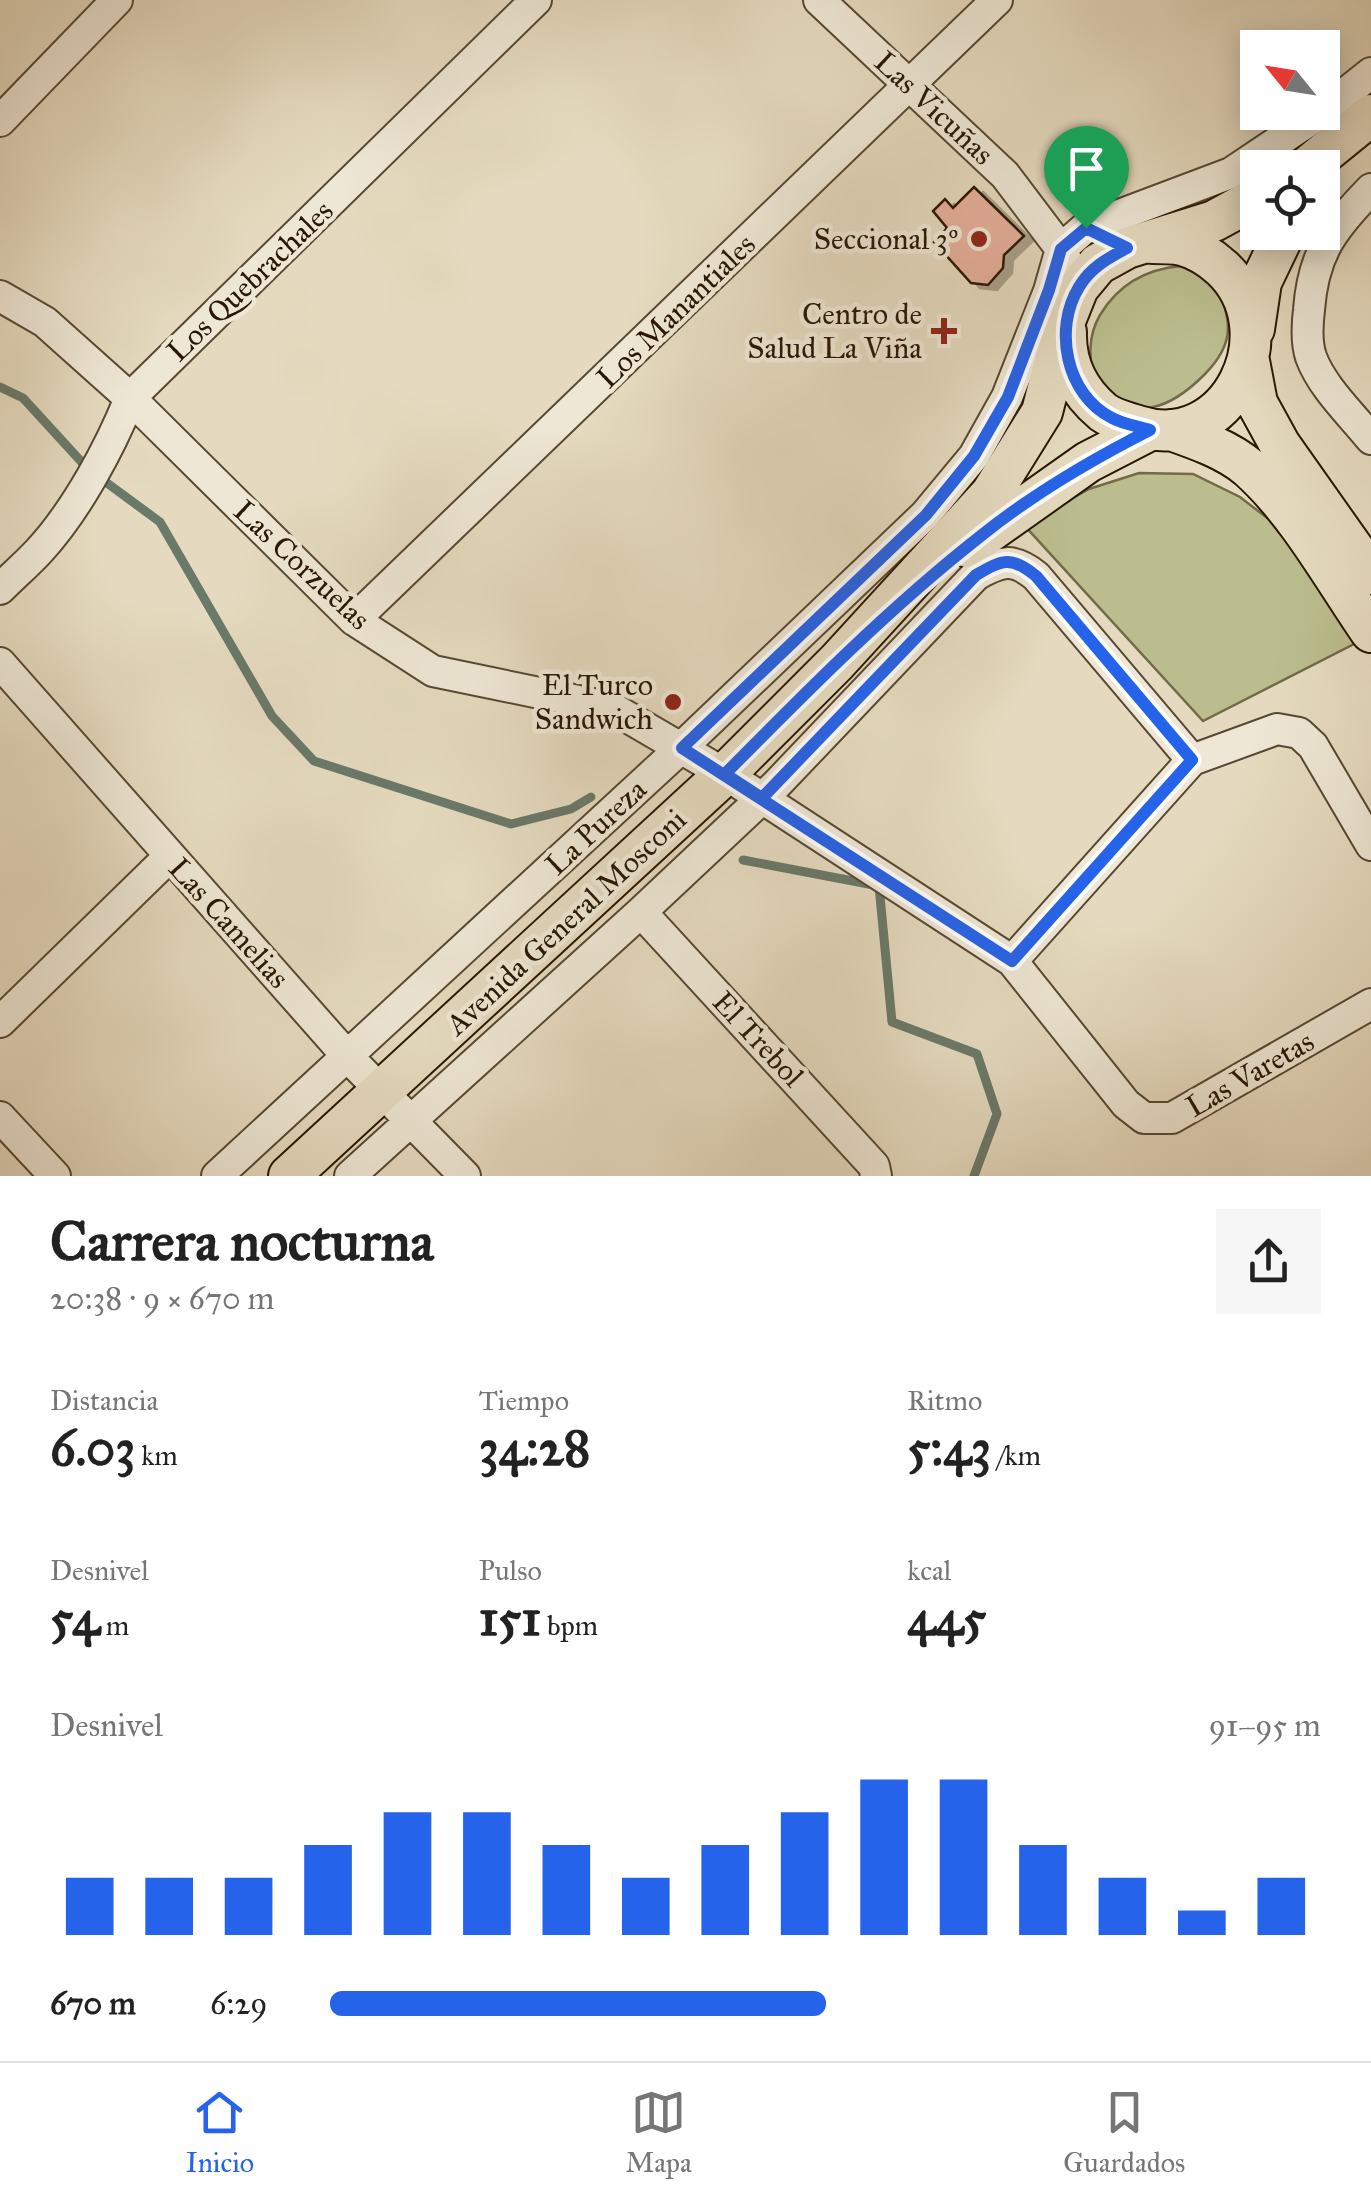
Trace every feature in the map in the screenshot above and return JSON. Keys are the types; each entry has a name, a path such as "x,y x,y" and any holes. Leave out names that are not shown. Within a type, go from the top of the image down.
{"main road":[{"path":"1328,150 1371,115"},
{"path":"1340,167 1371,133"},
{"path":"837,662 991,494 1017,457 1042,412 1072,303 1098,264 1139,245 1214,221 1240,207"},
{"path":"1139,245 1183,245 1210,257 1232,278 1247,304 1257,403 1280,445 1371,574"},
{"path":"837,662 982,534 1088,462 1160,430 1197,422 1220,407 1238,387 1251,350 1261,282 1276,250"},
{"path":"1072,303 1066,350 1074,378 1089,400 1111,418 1202,440 1247,466 1284,506 1371,632"},
{"name":"Avenida General Mosconi","path":"289,1176 725,774 837,662"}],"street":[{"path":"0,121 116,0"},
{"name":"Los Quebrachales","path":"0,589 41,549 72,505 115,434 130,398 536,0"},
{"name":"Las Vicuñas","path":"819,0 1006,175 1061,249 1072,303"},
{"name":"Los Manantiales","path":"354,620 998,0"},
{"path":"1340,97 1371,72"},
{"path":"1061,249 1086,228 1231,173 1295,130"},
{"name":"Las Vicuñas","path":"1006,175 1086,228 1139,245"},
{"path":"1371,189 1320,252 1311,278 1307,331 1311,357 1324,380 1371,439"},
{"name":"La Pureza","path":"217,1176 682,748 926,515 974,456 1008,397 1061,249"},
{"name":"Las Corzuelas","path":"0,296 45,322 130,398 354,620 434,671 612,708 725,774 1012,961 1126,1104"},
{"path":"350,1176 642,912 762,798 976,575 1000,562 1020,562 1036,576 1192,760"},
{"name":"Las Camelias","path":"2,670 348,1057 465,1176"},
{"path":"1012,961 1192,760 1278,728 1299,733 1313,746 1371,845"},
{"path":"0,1022 170,856"},
{"name":"El Trebol","path":"642,912 875,1171"},
{"name":"Las Varetas","path":"1126,1104 1144,1118 1172,1118 1371,1004"},
{"path":"0,1117 55,1176"}],"green space":[{"path":"1181,266 1217,284 1228,322 1224,348 1204,375 1174,399 1153,407 1118,404 1097,381 1092,366 1090,348 1100,315 1115,295 1134,280"},
{"path":"1139,473 1193,474 1240,497 1279,527 1313,571 1354,644 1203,721 1024,525 1089,489"}],"building":[{"name":"Seccional 3º","path":"974,187 1024,236 1004,255 1003,268 988,285 971,283 934,242 947,228 933,211 945,199 953,208"}],"waterway":[{"path":"0,387 23,398 88,469 160,522 272,716 314,761 511,824 571,809 591,797"},
{"path":"743,860 879,886 892,1022 977,1054 997,1114 974,1176"}],"place":[{"name":"Seccional 3º","path":"979,239"},
{"name":"Centro de Salud La Viña","path":"944,331"},
{"name":"El Turco Sandwich","path":"673,702"}],"route":[{"path":"1086,228 1127,248 1098,264 1078,288 1066,318 1066,350 1074,378 1089,400 1111,418 1150,430 1088,462 982,534 837,662 725,774 762,798 976,575 1000,562 1020,562 1192,760 1012,961 682,748 926,515 974,456 1008,397 1061,249 1086,228"}]}
